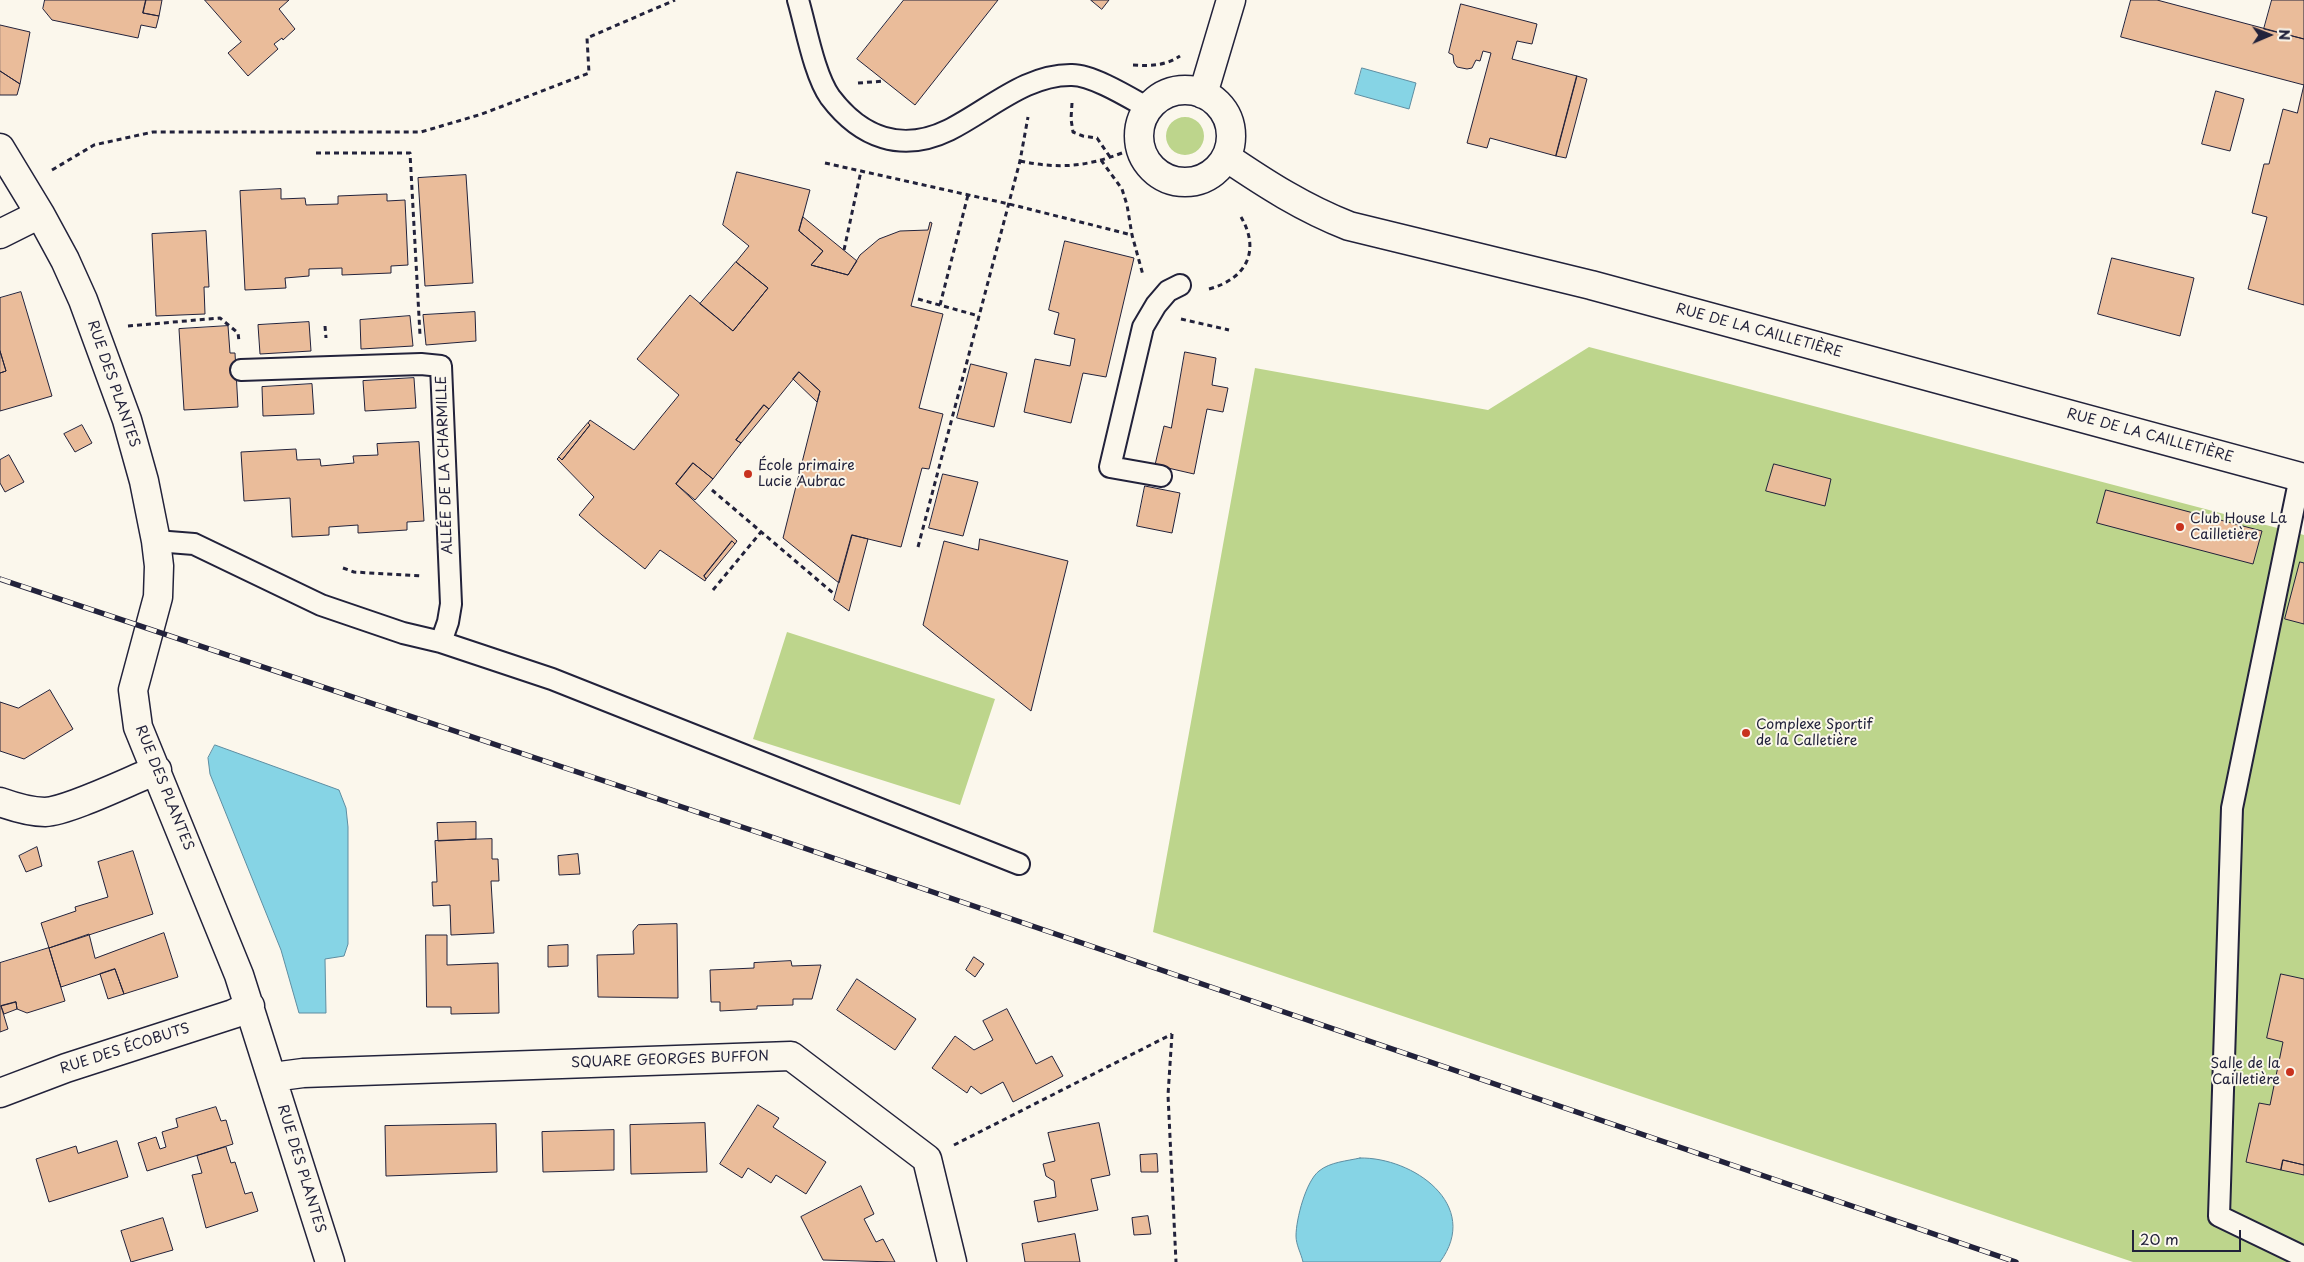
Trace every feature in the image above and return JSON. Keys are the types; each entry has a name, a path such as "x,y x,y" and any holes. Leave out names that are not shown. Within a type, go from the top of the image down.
{"street":[{"path":"1203,94 1231,0"},
{"path":"1186,90 1203,94 1219,105 1228,120 1231,132 1226,157 1220,167 1199,180 1176,182 1164,178 1155,172 1142,152 1139,130 1142,118 1148,108 1167,93 1186,90"},
{"name":"RUE DES PLANTES","path":"0,148 40,214 69,268 96,334 132,435 149,500 156,540 158,566 158,597 133,695 138,727 157,770 250,1006 330,1262"},
{"name":"RUE DE LA CAILLETIÈRE","path":"1226,157 1266,184 1314,212 1349,226 1600,288 2302,477"},
{"path":"0,234 40,214"},
{"path":"0,802 17,808 46,812 72,805 157,770"},
{"name":"RUE DES ÉCOBUTS","path":"0,1093 66,1068 233,1014 250,1006"},
{"name":"SQUARE GEORGES BUFFON","path":"272,1077 296,1073 791,1056 927,1159"},
{"path":"927,1159 952,1262"}],"lane":[{"path":"798,0 815,63 830,96 855,123 880,138 906,141 924,139 948,130 1038,80 1073,75 1104,84 1148,108"},
{"path":"1161,476 1110,467 1143,326 1156,305 1168,291 1180,285"},
{"name":"ALLÉE DE LA CHARMILLE","path":"242,370 421,364 441,366 451,604 448,622 441,642"},
{"path":"2302,477 2232,808 2218,1216 2304,1257"},
{"path":"156,540 194,544 321,605 403,633 441,642 552,679 1019,864"}],"path":[{"path":"24,188 94,145 153,132 421,132 482,114 589,73 587,38 675,0"},
{"path":"1131,65 1152,66 1171,62 1183,54"},
{"path":"1073,75 1071,120 1073,132 1097,138 1110,157"},
{"path":"855,84 885,81"},
{"path":"918,547 1020,161 1028,112"},
{"path":"1020,161 1045,166 1071,167 1101,160 1122,152"},
{"path":"316,153 410,153 421,364"},
{"path":"1101,160 1122,189 1132,235 1140,258 1144,283"},
{"path":"825,163 1009,204 1132,235"},
{"path":"844,250 861,171"},
{"path":"940,305 968,195"},
{"path":"1209,288 1226,284 1249,259 1250,241 1247,227 1241,217"},
{"path":"918,299 979,316"},
{"path":"96,334 131,325 220,318 238,333 242,370"},
{"path":"1173,318 1229,330"},
{"path":"712,490 834,592"},
{"path":"713,590 761,532"},
{"path":"343,568 354,572 405,577 450,576"},
{"path":"927,1159 1172,1034 1168,1095 1176,1262"}],"green space":[{"path":"1185,117 1198,123 1204,136 1198,149 1185,155 1172,149 1166,136 1172,123"},
{"name":"Complexe Sportif de la Calletière","path":"1589,347 2304,535 2304,1262 2133,1262 1153,932 1255,368 1488,410"},
{"path":"787,632 995,699 960,805 753,739"}],"water":[{"path":"1362,68 1416,83 1409,109 1355,94"},
{"path":"215,745 339,790 346,808 348,827 348,944 344,956 325,959 326,1013 299,1013 281,950 210,774 208,758"},
{"path":"1360,1158 1380,1160 1401,1166 1420,1175 1436,1188 1447,1204 1453,1222 1451,1241 1440,1262 1303,1262 1297,1243 1296,1229 1310,1183 1314,1176 1323,1168 1339,1162"}],"building":[{"path":"45,0 146,0 143,13 159,16 156,28 141,25 138,38 52,20 43,9"},
{"path":"146,0 162,0 159,16 143,13"},
{"path":"205,0 289,0 279,9 295,29 283,40 282,38 274,44 278,49 248,76 228,53 241,42"},
{"path":"904,0 998,0 915,105 857,59"},
{"path":"1091,0 1109,0 1102,9"},
{"path":"2131,0 2157,0 2304,39 2304,85 2121,37"},
{"path":"2272,0 2304,0 2304,39 2264,29"},
{"path":"1461,4 1537,24 1532,44 1517,41 1512,59 1577,76 1556,156 1490,138 1487,148 1467,143 1491,53 1483,51 1480,61 1476,60 1472,68 1457,67 1454,63 1453,55 1449,53"},
{"path":"0,25 30,32 20,84 0,71"},
{"path":"0,71 20,84 17,95 0,95"},
{"path":"1577,76 1587,79 1566,158 1556,156"},
{"path":"2304,85 2304,305 2248,289 2267,217 2252,213 2264,164 2269,164 2283,109 2297,113"},
{"path":"2216,91 2244,99 2230,151 2202,144"},
{"path":"737,172 810,190 799,231 823,251 811,265 848,275 860,255 879,239 900,231 928,230 930,222 932,223 911,306 943,314 919,408 943,414 929,469 922,468 901,547 852,535 839,583 783,538 820,391 799,372 769,409 764,405 736,440 741,443 713,479 693,463 676,484 737,541 735,544 732,541 704,576 705,581 660,550 645,569 602,535 579,515 594,497 557,459 559,457 562,460 590,425 588,423 590,420 634,450 679,395 637,359 690,295 733,331 768,288 736,262 749,246 723,225"},
{"path":"466,175 473,283 425,286 418,178"},
{"path":"281,189 281,199 305,198 306,205 338,204 338,196 387,194 387,201 405,200 408,265 391,266 391,273 342,275 342,268 309,269 309,276 285,278 286,288 245,290 240,191"},
{"path":"803,217 857,261 848,275 811,265 823,251 799,231"},
{"path":"206,231 209,287 204,287 205,314 156,316 152,234"},
{"path":"1065,241 1134,258 1106,377 1083,373 1071,423 1024,412 1035,359 1070,366 1075,339 1054,334 1059,313 1049,310"},
{"path":"2112,258 2194,278 2180,336 2098,314"},
{"path":"736,262 768,288 733,331 700,304"},
{"path":"21,292 52,396 0,411 0,373 6,371 0,351 0,298"},
{"path":"475,312 476,341 426,345 423,315"},
{"path":"410,316 413,346 361,349 360,320"},
{"path":"309,322 311,351 260,354 258,325"},
{"path":"228,326 230,353 235,353 238,407 184,410 179,329"},
{"path":"0,351 6,371 0,373"},
{"path":"1185,352 1216,358 1212,385 1228,388 1223,412 1207,409 1194,474 1155,465 1164,426 1171,428"},
{"path":"971,364 1007,373 994,427 957,418"},
{"path":"799,372 820,391 817,402 793,379"},
{"path":"414,378 416,408 365,411 363,381"},
{"path":"312,384 314,414 263,416 262,387"},
{"path":"764,405 769,409 741,443 736,440"},
{"path":"588,423 590,425 562,460 559,457"},
{"path":"82,425 92,443 75,452 64,434"},
{"path":"419,442 424,521 407,522 407,530 358,533 358,525 329,527 329,535 292,537 290,498 244,501 241,452 296,449 297,460 320,459 321,466 354,463 353,456 378,455 377,444"},
{"path":"9,455 24,482 5,492 0,483 0,460"},
{"path":"693,463 713,479 695,500 676,484"},
{"path":"1774,464 1831,479 1825,506 1766,491"},
{"path":"943,474 978,482 963,536 929,528"},
{"path":"1145,486 1180,493 1172,533 1137,526"},
{"name":"Club House La Cailletière","path":"2106,490 2262,531 2253,564 2097,523"},
{"path":"852,535 868,539 849,611 834,600"},
{"path":"980,539 1068,561 1031,711 923,625 944,541 978,550"},
{"path":"732,541 735,544 706,579 704,576"},
{"path":"2300,562 2304,563 2304,624 2285,619"},
{"path":"50,690 73,729 24,759 0,751 0,702 18,708"},
{"path":"476,822 476,839 438,841 437,823"},
{"path":"492,839 492,859 498,859 499,881 491,881 494,933 451,935 450,905 433,906 432,882 437,882 435,841"},
{"path":"37,847 42,866 26,872 19,856"},
{"path":"133,851 153,914 49,948 41,923 76,911 75,907 108,897 98,862"},
{"path":"578,854 580,874 559,875 558,856"},
{"path":"677,924 678,998 598,997 597,955 634,954 633,931 638,925"},
{"path":"164,933 178,977 124,994 115,969 61,987 49,948 89,934 95,958"},
{"path":"426,935 447,935 447,965 498,963 499,1013 451,1014 451,1007 427,1007"},
{"path":"568,945 568,966 548,967 548,946"},
{"path":"49,948 65,1001 27,1013 17,1009 16,1002 1,1006 8,1029 0,1032 0,963"},
{"path":"974,957 984,964 975,977 966,970"},
{"path":"791,961 792,966 821,965 812,999 793,999 793,1005 757,1006 757,1009 720,1011 720,1002 711,1002 710,970 754,968 754,963"},
{"path":"115,969 124,994 108,999 100,974"},
{"name":"Salle de la Cailletière","path":"2281,974 2304,979 2304,1165 2283,1160 2281,1170 2246,1162 2259,1103 2270,1105 2283,1042 2267,1038"},
{"path":"857,979 916,1019 895,1050 837,1010"},
{"path":"16,1002 17,1009 4,1014 1,1006"},
{"path":"1007,1009 1036,1064 1052,1056 1063,1076 1013,1102 1003,1082 981,1094 971,1086 967,1093 932,1068 955,1036 974,1050 993,1040 983,1021"},
{"path":"758,1105 779,1118 773,1127 826,1162 806,1194 776,1175 771,1183 748,1168 742,1178 720,1164"},
{"path":"216,1107 221,1121 226,1120 233,1144 147,1171 138,1143 156,1137 160,1149 166,1147 162,1132 178,1127 176,1119"},
{"path":"705,1123 707,1172 631,1174 630,1125"},
{"path":"1099,1123 1110,1175 1091,1179 1098,1210 1038,1222 1034,1201 1056,1197 1054,1181 1046,1176 1043,1164 1055,1161 1048,1133"},
{"path":"496,1124 497,1172 386,1176 385,1126"},
{"path":"614,1130 614,1170 543,1172 542,1132"},
{"path":"117,1141 128,1177 49,1202 36,1159 76,1146 78,1153"},
{"path":"226,1147 231,1163 235,1162 245,1194 252,1192 258,1211 206,1228 192,1175 202,1173 197,1156"},
{"path":"1157,1154 1158,1172 1141,1172 1140,1155"},
{"path":"2283,1160 2304,1165 2304,1175 2281,1170"},
{"path":"861,1186 874,1214 864,1219 876,1242 883,1239 895,1262 823,1260 801,1217"},
{"path":"1148,1216 1151,1234 1134,1235 1132,1218"},
{"path":"163,1218 173,1250 131,1262 121,1231"},
{"path":"1075,1234 1080,1262 1025,1262 1022,1244"}],"railway":[{"path":"0,579 763,834 2016,1262"}],"place":[{"name":"École primaire Lucie Aubrac","path":"748,474"},
{"name":"Club House La Cailletière","path":"2180,527"},
{"name":"Complexe Sportif de la Calletière","path":"1746,733"},
{"name":"Salle de la Cailletière","path":"2290,1072"}]}
